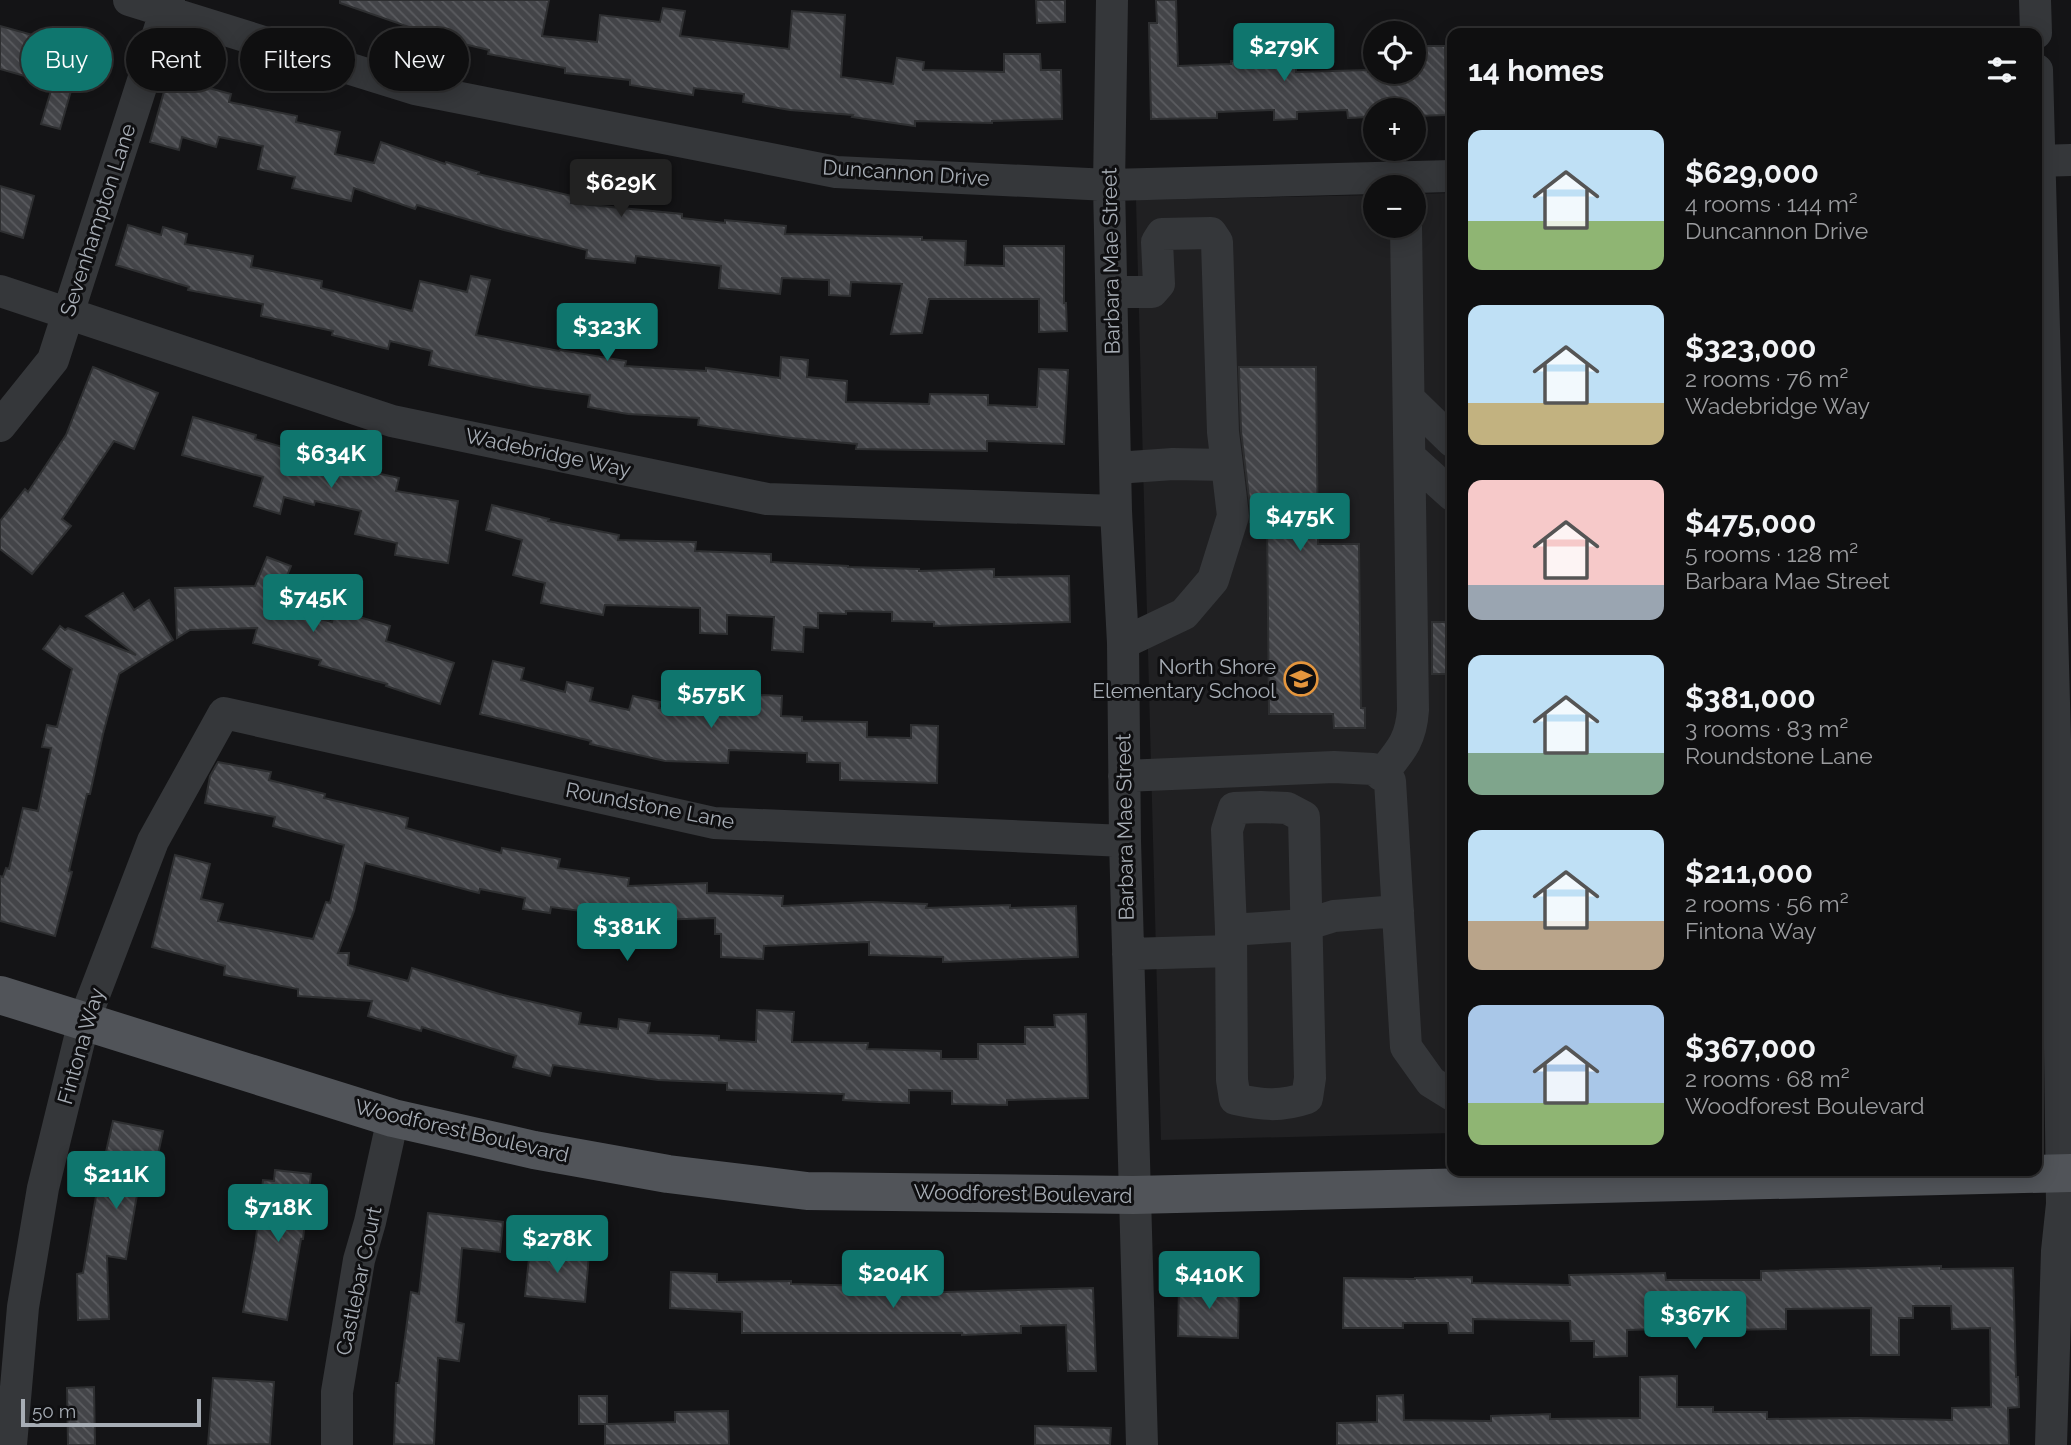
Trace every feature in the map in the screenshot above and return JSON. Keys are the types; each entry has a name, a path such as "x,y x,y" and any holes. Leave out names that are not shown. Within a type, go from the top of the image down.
{"main road":[{"name":"Woodforest Boulevard","path":"0,995 393,1118 534,1150 668,1174 807,1191 1133,1195 1939,1176"},
{"name":"Woodforest Boulevard","path":"2042,1174 2066,1173"}],"street":[{"name":"Duncannon Drive","path":"129,0 167,6 415,89 836,172 1109,185 1363,182"},
{"name":"Barbara Mae Street","path":"1112,0 1109,185 1116,512 1123,643 1133,1195 1142,1445"},
{"path":"2035,0 2036,28"},
{"name":"Sevenhampton Lane","path":"0,426 52,360 167,6"},
{"path":"2042,161 2071,160"},
{"name":"Duncannon Drive","path":"1426,179 1447,177"},
{"path":"1112,292 1152,292 1159,285 1157,242 1162,234 1212,233 1217,242 1223,432 1233,516 1213,580 1184,614 1123,643"},
{"path":"1381,775 1404,746 1412,728 1406,238"},
{"path":"2042,253 2064,813 2066,1173 2057,1251 2050,1445"},
{"name":"Wadebridge Way","path":"0,290 392,421 767,499 1116,512"},
{"path":"1410,400 1447,436"},
{"path":"1410,457 1447,490"},
{"path":"1116,468 1173,464 1227,466"},
{"name":"Roundstone Lane","path":"224,713 714,823 1125,841"},
{"name":"Fintona Way","path":"11,1445 23,1307 44,1188 84,1021 153,841 224,713"},
{"path":"1124,776 1334,767 1373,769 1390,781 1406,1047 1431,1082 1447,1093"},
{"path":"1234,808 1287,808 1304,817 1305,925 1310,1078 1307,1098 1287,1105 1260,1105 1235,1099 1232,1080 1227,830 1234,808"},
{"path":"1128,954 1231,941 1334,916 1398,911"},
{"name":"Castlebar Court","path":"337,1445 337,1392 359,1260 393,1118"}],"shaded area":[{"name":"North Shore Elementary School","path":"1447,193 1447,1133 1161,1140 1136,200 1363,195 1363,238 1426,238 1426,194"}],"building":[{"path":"340,0 549,0 542,36 597,42 600,15 660,22 663,8 685,11 680,36 789,49 792,11 845,15 841,77 893,84 897,58 924,62 923,70 1004,72 1004,54 1040,54 1041,70 1061,70 1062,119 992,123 915,121 915,126 852,117 853,115 790,110 743,102 744,94 694,88 693,95 630,85 630,80 565,73 565,68 488,54 489,50 469,45 469,28 412,28 340,3"},
{"path":"1036,0 1065,0 1065,22 1037,23"},
{"path":"1156,0 1176,0 1178,66 1231,64 1231,61 1296,60 1296,72 1363,70 1363,84 1426,84 1426,46 1445,46 1446,115 1426,116 1426,98 1363,98 1363,117 1348,118 1347,110 1297,112 1297,119 1274,120 1274,110 1217,112 1217,118 1151,119 1149,23 1157,23"},
{"path":"0,26 21,32 21,75 0,69"},
{"path":"51,91 71,91 60,129 41,124"},
{"path":"164,91 220,91 231,94 229,102 297,116 296,122 340,132 335,154 374,163 381,142 445,164 446,162 479,172 478,174 572,196 571,203 682,214 682,218 725,223 725,220 786,226 785,234 922,237 922,240 966,241 965,265 1004,266 1004,246 1064,246 1067,331 1039,332 1039,299 929,299 922,333 891,334 902,284 851,282 850,296 829,295 829,280 782,278 780,294 719,288 721,266 636,256 635,263 586,258 587,250 417,205 415,209 354,188 351,201 292,188 295,177 258,169 263,146 219,137 216,147 182,137 179,150 150,142"},
{"path":"0,186 34,196 23,238 0,231"},
{"path":"128,225 161,235 163,227 187,234 185,244 253,256 251,267 322,281 321,288 412,311 420,281 467,292 471,276 490,280 476,335 626,361 625,366 706,371 706,368 780,378 781,357 808,360 807,377 847,381 846,402 929,404 930,394 988,395 988,405 1037,407 1039,369 1068,370 1064,444 987,441 987,451 856,449 857,444 698,425 699,418 628,414 588,407 590,395 534,387 429,365 432,351 390,341 388,349 332,335 333,331 261,316 263,304 188,290 189,287 116,265"},
{"path":"93,367 158,393 134,449 114,441 62,519 71,526 32,574 0,549 0,521 25,489 28,492 66,435"},
{"path":"1239,367 1316,367 1318,544 1359,544 1361,708 1365,708 1365,728 1334,728 1333,714 1269,714 1267,521 1250,522 1241,431"},
{"path":"193,417 256,435 255,439 327,460 326,462 399,478 396,491 458,501 448,563 395,555 397,543 355,534 361,511 315,501 314,505 284,497 280,514 254,506 263,477 182,455"},
{"path":"492,505 549,519 548,521 619,535 618,540 696,542 695,551 771,554 771,562 919,571 994,569 994,577 1069,576 1070,622 934,626 934,622 892,621 892,612 818,613 818,628 804,627 803,652 772,650 774,617 727,615 727,634 700,633 700,608 605,605 603,615 541,603 545,583 513,575 522,540 486,530"},
{"path":"267,557 291,566 274,607 332,622 335,610 390,626 386,641 454,663 440,704 386,686 387,684 319,665 321,660 253,643 257,628 190,630 177,638 175,588 255,586"},
{"path":"123,593 134,610 149,600 173,640 119,674 90,794 87,794 69,871 72,872 55,936 0,921 0,876 3,877 6,868 9,869 23,808 38,811 51,748 42,747 47,725 57,727 72,669 43,649 60,626 136,655 86,616"},
{"path":"1432,622 1447,622 1447,674 1432,674"},
{"path":"493,661 524,668 521,680 565,692 567,682 593,688 590,701 629,710 633,696 660,702 659,708 711,710 711,704 738,706 738,694 782,696 781,716 802,717 802,721 867,722 867,737 911,738 911,725 938,726 937,783 840,780 840,763 807,762 807,753 729,750 728,763 665,761 480,714"},
{"path":"218,762 271,772 269,780 325,794 324,798 408,818 406,828 501,853 502,848 560,859 558,868 629,878 628,886 707,883 707,893 783,896 782,906 870,902 927,904 926,908 1076,906 1078,957 943,962 943,957 869,955 869,942 764,946 763,959 721,957 721,934 715,934 715,918 623,921 622,931 595,927 597,913 551,907 550,913 523,909 525,898 480,889 479,893 365,863 354,911 338,953 349,953 348,965 408,981 412,968 503,995 581,1013 579,1024 618,1029 619,1019 650,1023 648,1033 719,1036 719,1040 756,1042 757,1010 794,1012 792,1042 868,1043 867,1049 941,1051 941,1059 978,1059 978,1044 1025,1044 1025,1027 1055,1027 1054,1015 1086,1014 1088,1098 1007,1100 1007,1105 952,1104 952,1091 909,1090 909,1103 878,1102 843,1100 844,1094 727,1090 727,1083 658,1080 553,1065 550,1076 513,1067 516,1056 422,1027 421,1031 368,1016 372,1001 298,996 298,989 224,975 225,966 152,947 175,855 210,864 201,899 223,904 218,921 313,939 326,902 330,903 344,845 273,826 275,817 205,803 210,776"},
{"path":"113,1121 163,1131 150,1192 138,1189 126,1259 107,1256 109,1319 78,1320 77,1274 83,1273 96,1196"},
{"path":"275,1170 311,1174 303,1239 287,1320 243,1312 263,1180 274,1181"},
{"path":"428,1213 503,1222 500,1252 462,1248 456,1322 464,1324 459,1361 438,1358 434,1445 394,1444 396,1383 399,1383 411,1292 419,1294"},
{"path":"530,1249 589,1254 585,1302 525,1296"},
{"path":"1941,1266 1941,1269 2013,1268 2019,1407 2008,1408 2009,1445 1337,1445 1337,1423 1377,1422 1377,1396 1403,1395 1404,1420 1491,1421 1491,1416 1550,1414 1550,1419 1640,1418 1640,1377 1677,1376 1677,1407 1713,1407 1713,1412 1767,1412 1767,1419 1952,1420 1952,1408 1991,1407 1990,1328 1952,1329 1951,1306 1913,1306 1913,1318 1899,1318 1899,1355 1871,1355 1871,1308 1786,1309 1786,1329 1723,1330 1723,1327 1627,1330 1627,1356 1594,1357 1594,1341 1571,1341 1570,1321 1473,1319 1473,1333 1449,1333 1448,1323 1403,1323 1403,1328 1343,1328 1344,1278 1472,1277 1472,1283 1570,1285 1569,1275 1665,1273 1666,1280 1761,1280 1761,1271"},
{"path":"671,1272 717,1274 717,1282 791,1281 791,1284 873,1286 873,1294 1093,1288 1096,1371 1068,1371 1066,1325 1021,1326 1021,1333 962,1335 742,1333 742,1312 670,1308"},
{"path":"1179,1285 1239,1286 1238,1338 1178,1336"},
{"path":"213,1378 274,1382 270,1444 208,1445"},
{"path":"94,1387 95,1445 68,1445 67,1388"},
{"path":"579,1396 607,1396 607,1424 675,1422 675,1412 728,1411 729,1445 605,1445 605,1424 579,1424"},
{"path":"1035,1426 1111,1428 1110,1445 1035,1445"}],"place":[{"name":"North Shore Elementary School","path":"1301,679"}]}
